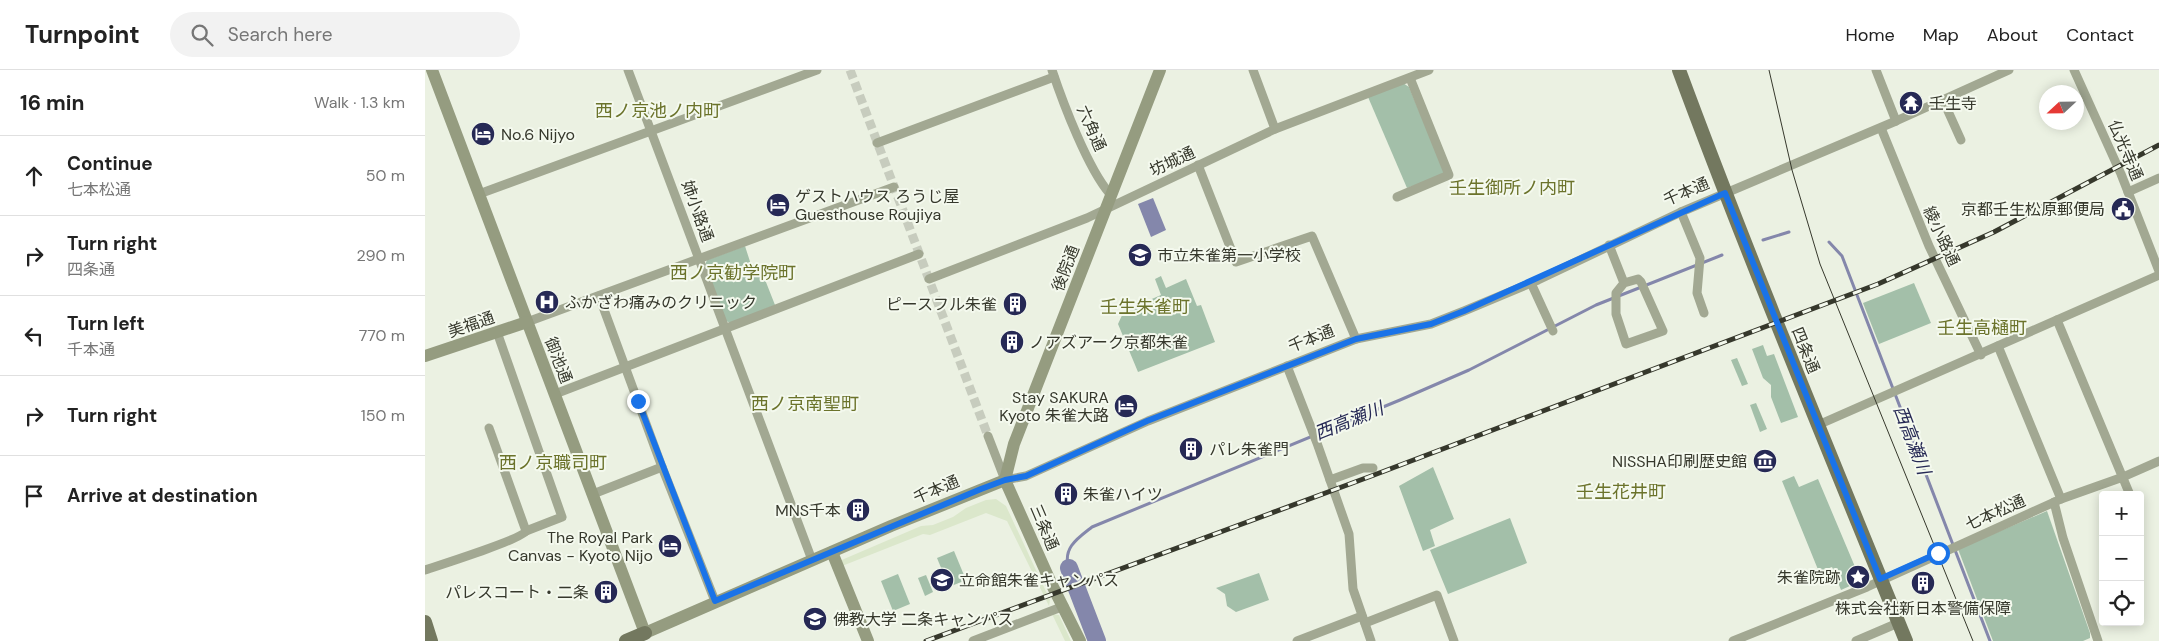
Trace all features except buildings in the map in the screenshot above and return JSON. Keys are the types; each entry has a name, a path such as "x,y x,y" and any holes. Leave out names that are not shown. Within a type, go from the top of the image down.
{"main road":[{"name":"四条通","path":"1679,70 1725,193 1905,641"},
{"path":"425,622 431,641"},
{"name":"千本通","path":"626,641 645,633"}],"street":[{"name":"御池通","path":"432,70 645,633"},
{"name":"姉小路通","path":"628,70 812,560"},
{"path":"479,194 817,70"},
{"name":"後院通","path":"1005,480 1014,444 1159,70"},
{"path":"1253,70 1275,128"},
{"name":"坊城通","path":"929,279 1104,210 1275,128 1429,70"},
{"path":"1876,70 1897,121"},
{"name":"千本通","path":"645,633 715,601 1005,480 1026,476 1147,421 1356,339 1431,324 1531,283 1681,212 1881,128 2009,70"},
{"name":"仏光寺通","path":"2074,70 2128,192 2159,273"},
{"path":"877,143 1053,74"},
{"name":"六角通","path":"1053,74 1101,184 1110,194"},
{"path":"1397,197 1449,175 1410,78"},
{"path":"1943,100 1961,140"},
{"name":"綾小路通","path":"1881,128 1929,246 1981,355"},
{"path":"1198,165 1236,262 1312,236 1356,339"},
{"path":"2128,192 2159,178"},
{"path":"527,322 894,187"},
{"path":"1681,212 1700,258 1697,293 1704,313"},
{"path":"1609,245 1624,283"},
{"path":"555,394 919,254"},
{"path":"1818,424 1981,355 2159,273"},
{"path":"1638,280 1643,286 1663,331 1627,344 1616,314 1616,297 1624,283 1638,280"},
{"path":"1531,283 1553,330"},
{"path":"599,296 662,466 715,601"},
{"path":"2057,320 2128,491"},
{"name":"美福通","path":"425,356 527,322"},
{"path":"425,570 505,542 523,535 526,531 562,517 497,332"},
{"path":"1998,346 2057,501 2063,538 2098,641"},
{"path":"1287,366 1315,437 1349,534 1353,589 1371,641"},
{"path":"489,428 526,531"},
{"path":"988,436 1005,480"},
{"name":"七本松通","path":"1733,641 2057,501 2123,477 2159,461"},
{"path":"593,494 662,466"},
{"path":"1330,480 1363,468 1373,468"},
{"name":"三条通","path":"1005,480 1051,583 1080,641"},
{"path":"831,552 868,641"},
{"path":"1297,641 1437,595 1454,641"},
{"path":"973,641 1064,606"},
{"path":"1856,641 1898,623"}],"shaded area":[{"path":"1403,83 1409,87 1444,171 1441,176 1407,188 1368,97"},
{"path":"745,246 754,274 762,272 775,305 731,323 726,321 705,265 707,260"},
{"path":"1161,276 1166,288 1186,279 1197,306 1201,305 1215,342 1138,372 1118,324 1124,311 1161,295 1155,279"},
{"path":"1914,283 1931,323 1879,344 1863,303"},
{"path":"1763,345 1767,356 1774,354 1798,417 1781,423 1771,397 1771,385 1763,378 1752,349"},
{"path":"1737,358 1748,384 1742,386 1731,360"},
{"path":"1756,403 1767,429 1760,432 1750,405"},
{"path":"1433,467 1454,519 1430,530 1435,546 1423,551 1399,486"},
{"path":"1794,476 1799,487 1818,479 1861,581 1841,590 1832,567 1819,572 1782,481"},
{"path":"996,499 1006,506 1050,600 1049,606 1007,521 986,513 930,535 923,534 842,566 842,560 844,559 921,526 933,525 953,517 966,508 986,500"},
{"path":"2047,511 2090,633 2090,638 2083,641 1993,641 1958,549"},
{"path":"1510,518 1527,563 1448,594 1430,550"},
{"path":"954,551 966,580 949,587 937,558"},
{"path":"1259,573 1269,600 1236,612 1227,606 1225,594 1216,588"},
{"path":"898,574 910,604 893,611 881,581"},
{"path":"926,575 933,592 925,596 918,578"},
{"path":"1052,614 1059,615 1071,641 1065,641"}],"water":[{"path":"1153,198 1166,230 1151,237 1138,204"}],"waterway":[{"name":"西高瀬川","path":"1763,240 1789,232"},
{"name":"西高瀬川","path":"1829,242 1842,256 1990,641"},
{"name":"西高瀬川","path":"1069,568 1067,561 1070,549 1092,527 1400,400 1469,370 1596,305 1722,255"},
{"name":"西高瀬川","path":"1069,568 1097,641"}],"tunnel":[{"path":"850,70 988,436"}],"tram line":[{"path":"1769,70 1792,170 1820,264 1973,641"}],"railway":[{"path":"926,641 1374,475 1878,284 1994,232 2159,145"}],"place":[{"name":"壬生寺","path":"1911,103"},
{"name":"No.6 Nijyo","path":"483,134"},
{"name":"ゲストハウス ろうじ屋 Guesthouse Roujiya","path":"778,205"},
{"name":"京都壬生松原郵便局","path":"2123,209"},
{"name":"市立朱雀第一小学校","path":"1140,255"},
{"name":"ふかざわ痛みのクリニック","path":"547,302"},
{"name":"ピースフル朱雀","path":"1015,304"},
{"name":"ノアズアーク京都朱雀","path":"1012,342"},
{"name":"Stay SAKURA Kyoto 朱雀大路","path":"1126,406"},
{"name":"パレ朱雀門","path":"1191,449"},
{"name":"NISSHA印刷歴史館","path":"1765,461"},
{"name":"朱雀ハイツ","path":"1066,494"},
{"name":"MNS千本","path":"858,510"},
{"name":"The Royal Park Canvas - Kyoto Nijo","path":"670,546"},
{"name":"朱雀院跡","path":"1858,577"},
{"name":"立命館朱雀キャンパス","path":"942,580"},
{"name":"株式会社新日本警備保障","path":"1923,583"},
{"name":"パレスコート・二条","path":"606,592"},
{"name":"佛教大学 二条キャンパス","path":"815,619"}],"district":[{"name":"西ノ京池ノ内町","path":"658,111"},
{"name":"壬生御所ノ内町","path":"1512,188"},
{"name":"西ノ京勧学院町","path":"733,273"},
{"name":"壬生朱雀町","path":"1145,307"},
{"name":"壬生高樋町","path":"1982,328"},
{"name":"西ノ京南聖町","path":"805,404"},
{"name":"西ノ京職司町","path":"553,463"},
{"name":"壬生花井町","path":"1621,492"}],"route":[{"path":"638,401 715,601 981,489 1005,480 1026,476 1147,421 1356,339 1431,324 1464,311 1531,283 1620,240 1725,193 1880,579 1938,553"}]}
